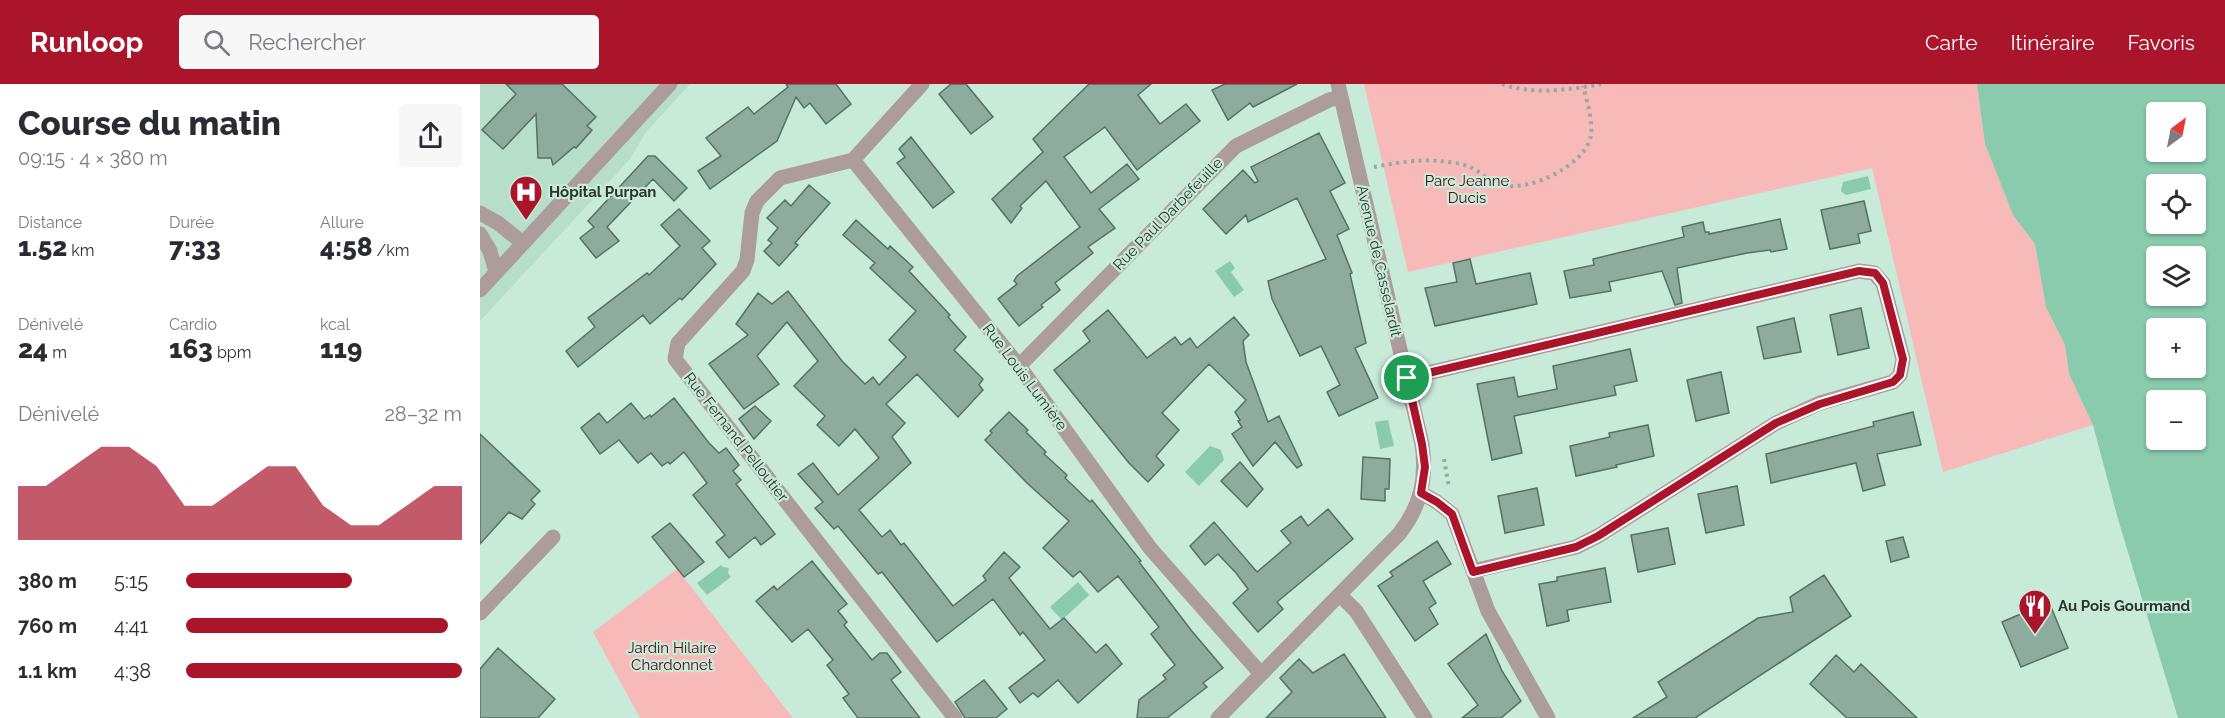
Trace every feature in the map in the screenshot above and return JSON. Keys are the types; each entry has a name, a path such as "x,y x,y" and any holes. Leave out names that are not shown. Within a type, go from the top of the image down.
{"street":[{"path":"480,290 670,84"},
{"path":"853,160 922,84"},
{"name":"Rue Paul Darbefeuille","path":"1019,366 1236,146 1329,100 1340,90"},
{"name":"Avenue de Casselardit","path":"1218,718 1409,522 1421,493 1425,467 1422,444 1340,90"},
{"name":"Rue Louis Lumière","path":"853,160 1019,366 1150,548 1261,674"},
{"name":"Rue Fernand Pelloutier","path":"853,160 780,178 757,201 752,213 747,260 743,271 678,343 675,358 955,718"},
{"path":"480,213 523,243"},
{"path":"480,234 490,251 496,272"},
{"path":"1407,378 1859,271 1875,273 1883,283 1903,359 1900,375 1893,382 1820,404 1776,423 1598,536 1576,547 1473,572"},
{"path":"1421,493 1452,514 1488,611 1548,718"},
{"path":"480,613 553,537"},
{"path":"1340,595 1356,611 1425,718"}],"path":[{"path":"1502,84 1545,91 1601,84"},
{"path":"1374,167 1436,161 1474,169 1501,185 1517,186 1542,180 1560,170 1587,147 1591,134 1583,86"}],"shaded area":[{"name":"Hôpital Purpan","path":"480,84 690,84 646,132 630,159 480,321"},
{"path":"1977,84 2225,84 2225,718 2178,718 2118,519 2093,425 2069,374 2065,345 2046,307 2035,244 2013,215 1985,144"},
{"path":"1868,176 1871,189 1846,195 1841,191 1843,182"},
{"path":"1230,261 1235,268 1231,272 1244,290 1234,297 1215,271"},
{"path":"1388,420 1394,446 1380,449 1375,422"},
{"path":"1210,446 1221,450 1224,460 1199,486 1185,472"},
{"path":"721,565 729,568 728,573 731,577 707,595 697,583"},
{"path":"1078,582 1089,595 1062,620 1050,607"}],"green space":[{"name":"Parc Jeanne Ducis","path":"1364,84 1977,84 1985,144 2013,215 2035,244 2046,307 2065,345 2069,374 2093,425 1943,472 1872,168 1408,272"},
{"name":"Jardin Hilaire Chardonnet","path":"677,569 793,718 640,718 593,632"}],"building":[{"path":"506,84 562,84 596,117 587,126 592,130 576,148 574,147 553,165 551,158 538,158 536,114 503,149 482,130 516,94"},
{"path":"786,84 836,84 851,104 826,124 810,103 804,108 796,97 777,141 710,189 698,171 721,156 706,138 748,107 754,114 788,87"},
{"path":"951,84 966,84 993,117 971,134 939,94"},
{"path":"1089,84 1151,84 1138,95 1160,124 1186,104 1200,121 1137,170 1105,127 1064,157 1091,193 1127,164 1139,179 1099,209 1115,228 1088,247 1093,253 1055,283 1060,290 1019,326 998,299 1017,284 1014,281 1017,276 1080,227 1046,181 1020,206 1022,208 1011,223 992,199 1043,152 1033,139"},
{"path":"1225,84 1297,84 1253,107 1250,103 1228,120 1212,90"},
{"path":"1319,133 1345,183 1330,191 1349,229 1337,235 1352,273 1350,274 1366,343 1355,348 1378,398 1339,416 1327,392 1340,385 1321,346 1300,356 1272,299 1268,281 1326,259 1297,198 1248,222 1246,215 1226,234 1203,209 1243,170 1255,183 1258,181 1251,167"},
{"path":"911,137 954,192 933,208 897,163 905,157 899,149"},
{"path":"648,156 655,156 687,188 674,201 653,179 607,227 619,241 596,258 580,238 594,227 588,221"},
{"path":"809,185 830,203 795,243 798,245 779,266 764,251 772,243 768,240 778,228 767,218 785,200 791,206"},
{"path":"1864,201 1871,231 1858,234 1860,243 1830,249 1821,210"},
{"path":"679,209 710,241 702,248 716,264 682,300 680,298 650,324 643,315 578,367 566,351 595,327 588,318 647,273 649,275 680,246 661,225"},
{"path":"1780,219 1787,249 1747,253 1677,268 1682,303 1675,305 1662,271 1609,282 1611,291 1570,298 1564,271 1594,265 1593,259 1684,237 1682,227 1703,222 1705,232 1709,234"},
{"path":"856,220 888,249 890,246 913,267 909,271 950,315 948,317 966,337 954,350 983,379 979,385 983,390 958,417 917,374 886,404 905,423 892,437 911,463 859,510 882,537 890,530 901,545 904,543 953,606 986,580 983,576 1004,552 1020,567 1009,578 1050,629 1064,618 1096,653 1106,644 1122,664 1078,703 1058,680 1038,697 1033,693 1020,703 1009,688 1045,660 1023,632 1020,635 993,599 937,642 882,572 878,574 838,526 834,529 815,508 823,502 798,474 813,463 838,495 879,458 855,429 839,446 817,425 825,416 794,386 818,361 787,322 757,356 779,384 744,409 709,364 748,335 736,324 758,293 772,304 788,291 842,361 865,384 873,377 879,385 906,357 889,340 916,311 870,268 875,263 843,235"},
{"path":"1470,259 1476,284 1530,273 1537,304 1435,326 1425,288 1457,282 1453,263"},
{"path":"1861,308 1869,348 1838,355 1830,315"},
{"path":"1108,310 1147,358 1175,337 1181,345 1190,338 1197,348 1234,317 1249,335 1243,341 1246,362 1268,422 1279,416 1302,465 1297,468 1275,442 1253,466 1232,434 1242,427 1235,412 1246,400 1209,364 1162,413 1179,430 1156,456 1164,465 1148,482 1129,463 1054,370 1090,341 1083,331"},
{"path":"1794,318 1801,352 1764,359 1757,327"},
{"path":"1630,349 1637,381 1614,386 1616,395 1514,416 1522,453 1492,460 1477,384 1514,377 1518,397 1557,389 1553,366"},
{"path":"1721,372 1729,413 1696,421 1687,380"},
{"path":"674,398 709,443 719,453 726,448 739,465 733,471 741,480 736,484 775,534 761,545 755,537 729,558 716,542 725,535 693,495 707,483 684,452 670,464 668,462 662,466 651,453 638,463 619,440 600,454 581,428 599,413 607,423 631,403 644,419 650,415 651,417"},
{"path":"755,406 771,421 754,439 739,419"},
{"path":"1009,412 1028,430 1026,432 1046,452 1044,454 1067,475 1065,478 1090,502 1092,500 1141,561 1139,562 1191,630 1223,668 1203,683 1207,687 1167,718 1137,718 1139,700 1166,679 1163,675 1175,665 1151,634 1159,627 1118,576 1098,592 1080,571 1073,577 1043,548 1069,521 985,440 992,433 990,431"},
{"path":"1913,412 1921,445 1877,454 1885,485 1863,491 1856,463 1771,483 1766,454 1874,426 1873,422"},
{"path":"1648,425 1654,456 1576,476 1570,446 1610,437 1609,433"},
{"path":"480,434 540,491 531,500 535,504 522,519 509,512 480,544"},
{"path":"1363,457 1390,459 1389,489 1385,489 1385,501 1361,499"},
{"path":"1240,462 1263,489 1247,507 1221,481"},
{"path":"1737,486 1744,525 1706,533 1698,494"},
{"path":"1537,488 1544,525 1505,533 1498,496"},
{"path":"1328,509 1353,539 1277,602 1283,609 1258,632 1233,603 1248,589 1236,573 1218,554 1205,565 1190,546 1214,522 1257,572 1291,543 1281,531 1301,516 1308,526"},
{"path":"670,523 704,562 684,577 652,537"},
{"path":"1668,528 1675,564 1638,572 1631,535"},
{"path":"1903,537 1909,557 1891,562 1886,541"},
{"path":"1437,541 1451,564 1423,581 1436,603 1429,608 1438,624 1415,641 1378,586 1393,576 1390,572"},
{"path":"812,561 847,604 838,611 847,622 844,625 872,660 880,653 887,653 901,672 891,680 920,718 858,718 843,698 849,694 827,665 833,660 808,629 792,642 756,601 774,586 777,590"},
{"path":"1605,568 1611,602 1567,610 1569,621 1547,626 1539,584 1557,581 1557,577"},
{"path":"1824,575 1851,616 1695,718 1633,718 1667,697 1658,682 1758,618 1793,612 1790,597"},
{"name":"Au Pois Gourmand","path":"2049,602 2068,648 2021,667 2002,622"},
{"path":"1486,634 1502,671 1521,701 1501,718 1462,718 1478,705 1448,664"},
{"path":"498,648 555,699 538,718 480,718 480,669"},
{"path":"1344,654 1386,718 1266,718 1292,692 1280,678 1299,659 1313,673"},
{"path":"1836,655 1854,672 1861,664 1917,718 1847,718 1810,684"},
{"path":"984,680 1007,709 996,718 965,718 955,702"}],"place":[{"name":"Hôpital Purpan","path":"526,221"},
{"name":"Au Pois Gourmand","path":"2035,635"}],"route":[{"path":"1859,271 1875,273 1883,283 1903,359 1900,375 1893,382 1799,411 1776,423 1598,536 1576,547 1473,572 1452,514 1421,493 1425,467 1407,378 1859,271"}]}
